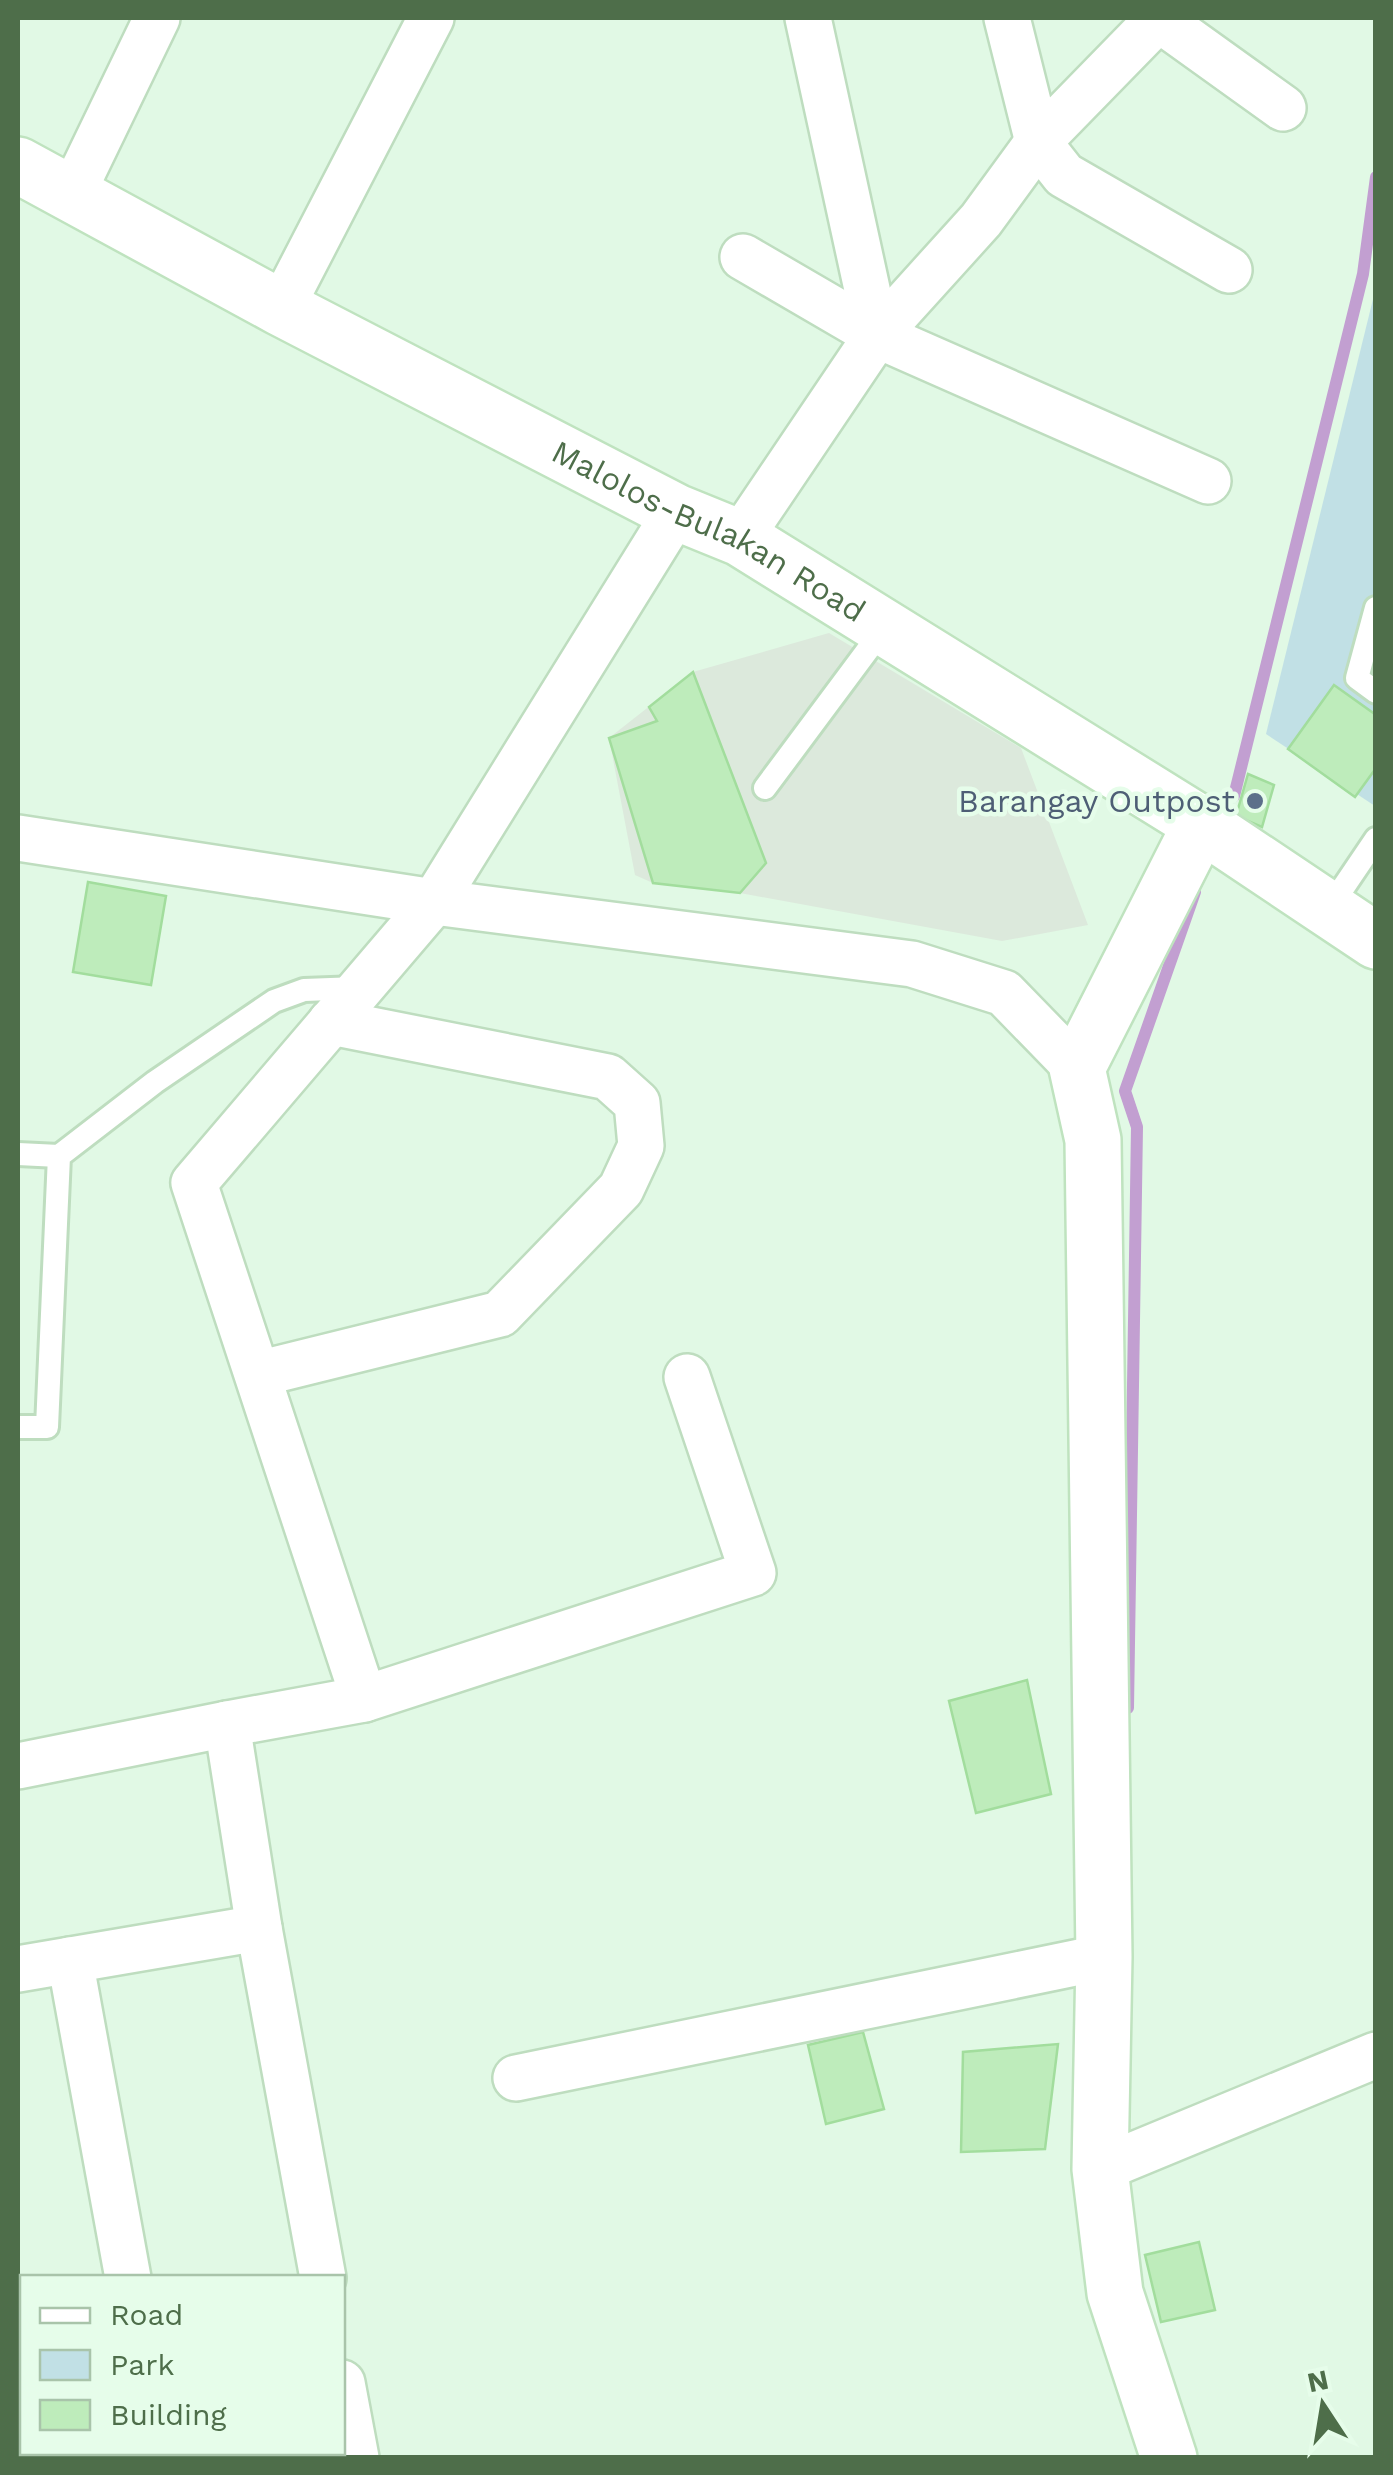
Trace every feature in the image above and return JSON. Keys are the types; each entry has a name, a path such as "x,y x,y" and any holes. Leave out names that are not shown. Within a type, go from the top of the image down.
{"street":[{"path":"72,194 157,18"},
{"path":"281,308 430,18"},
{"path":"808,18 877,335"},
{"path":"1006,18 1038,142 1064,175 1229,270"},
{"path":"740,538 877,335 980,220 1038,142 1159,18 1283,108"},
{"name":"Malolos-Bulakan Road","path":"18,164 281,308 676,512 740,538 1361,925"},
{"path":"743,257 877,335 1208,481"},
{"path":"364,1699 194,1184 434,902 676,512"},
{"path":"1078,1068 1201,824"},
{"path":"18,838 434,902 912,964 1004,992 1078,1068 1093,1140 1104,1957 1100,2169 1115,2293 1169,2458"},
{"path":"258,1374 500,1314 621,1189 641,1146 637,1103 608,1078 331,1022"},
{"path":"18,1766 364,1699 753,1572 687,1377"},
{"path":"227,1724 259,1928 322,2275"},
{"path":"18,1969 259,1928"},
{"path":"516,2078 1104,1957"},
{"path":"70,1960 127,2275"},
{"path":"1100,2169 1376,2055"},
{"path":"345,2399 356,2458"}],"lane":[{"path":"1376,608 1358,678 1376,692"},
{"path":"765,788 884,628"},
{"path":"1361,925 1373,847"},
{"path":"18,1154 59,1156 155,1082 274,1001 304,990 361,988"},
{"path":"18,1426 46,1428 59,1156"}],"shaded area":[{"path":"829,633 1021,748 1088,925 1002,941 740,893 653,883 635,875 609,738 693,672"}],"green space":[{"path":"1375,291 1375,806 1266,734"}],"building":[{"path":"693,672 766,863 740,893 653,883 609,738 657,721 649,707"},
{"path":"1334,685 1376,715 1376,768 1355,797 1288,749"},
{"name":"Barangay Outpost","path":"1248,774 1274,785 1262,827 1236,816"},
{"path":"88,882 166,896 151,985 73,972"},
{"path":"1027,1680 1051,1794 976,1813 949,1701"},
{"path":"863,2032 884,2109 826,2124 808,2045"},
{"path":"1058,2044 1045,2149 961,2152 963,2052"},
{"path":"1199,2242 1215,2310 1161,2322 1145,2255"}],"waterway":[{"path":"1234,796 1363,274 1376,177"},
{"path":"1128,1708 1137,1127 1125,1091 1195,892"}],"place":[{"name":"Barangay Outpost","path":"1255,801"}]}
